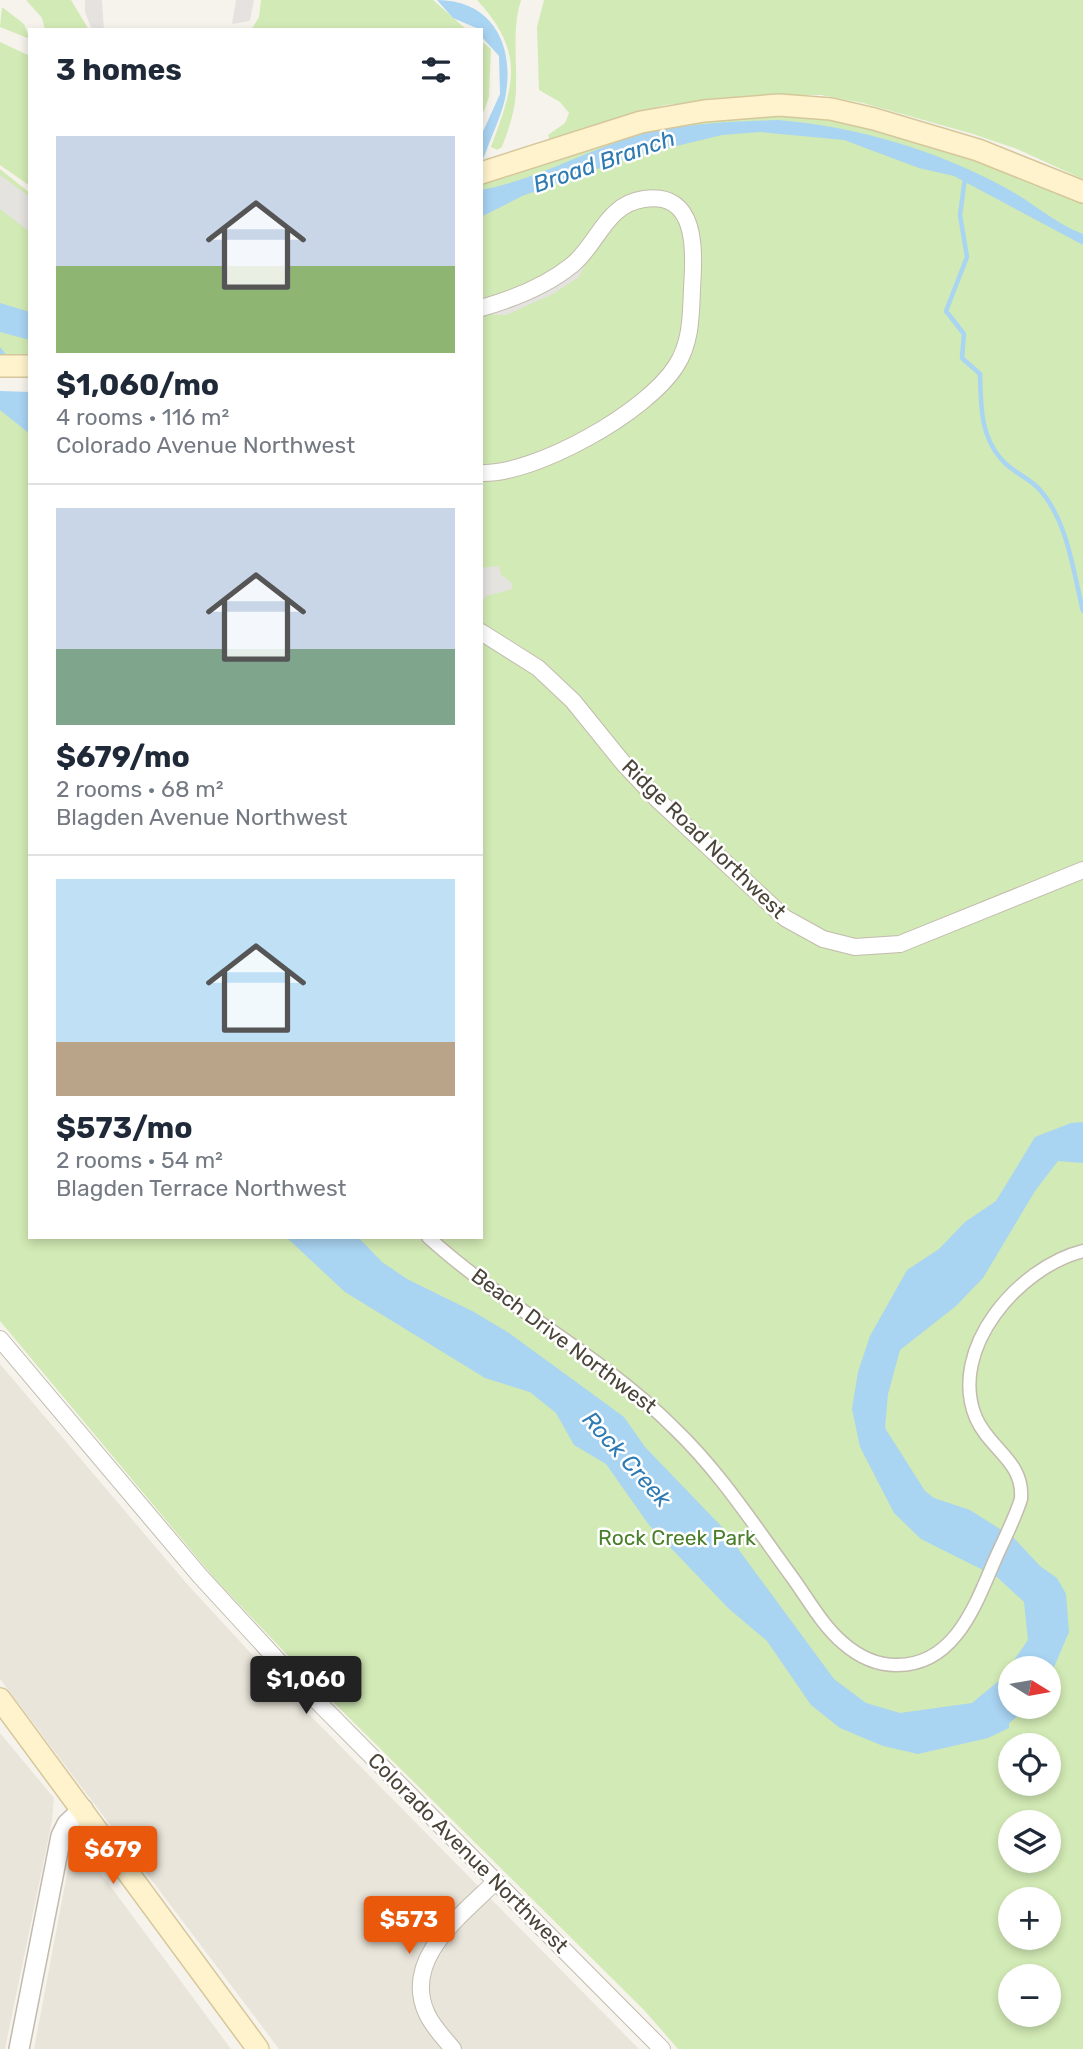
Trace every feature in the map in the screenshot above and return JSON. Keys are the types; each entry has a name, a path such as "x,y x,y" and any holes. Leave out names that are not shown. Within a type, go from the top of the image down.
{"main road":[{"path":"485,171 641,121 704,111 779,105 831,109 874,119 998,157 1083,192"},
{"path":"0,366 28,366"},
{"path":"0,380 28,379"},
{"path":"0,1699 258,2049"}],"street":[{"path":"483,307 541,285 569,268 586,250 611,215 637,200 656,199 669,202 680,209 690,225 694,254 690,325 684,349 666,380 633,410 538,461 515,471 483,474"},
{"name":"Ridge Road Northwest","path":"483,633 538,668 573,701 618,758 659,801 785,918 823,939 855,947 900,944 1083,870"},
{"name":"Beach Drive Northwest","path":"431,1239 525,1312 607,1369 664,1417 723,1483 831,1632 861,1656 881,1664 903,1665 934,1656 957,1635 982,1590 1019,1507 1021,1484 1016,1468 988,1439 975,1415 970,1396 972,1366 991,1323 1015,1291 1053,1262 1083,1251"},
{"name":"Colorado Avenue Northwest","path":"0,1339 200,1576 292,1677 662,2049"},
{"path":"19,2049 61,1836 67,1824 83,1809"},
{"path":"453,2049 425,2009 422,1993 425,1964 440,1937 496,1881"}],"shaded area":[{"path":"85,0 102,0 104,28 91,28 85,12"},
{"path":"236,0 254,0 250,21 232,24"},
{"path":"0,175 28,196 28,230 0,209"},
{"path":"588,258 579,277 553,294 506,315 486,314"},
{"path":"499,566 501,575 511,582 513,589 486,596 483,600 483,568"},
{"path":"0,1364 187,1584 283,1688 639,2049 279,2049 0,1679"},
{"path":"0,1733 54,1798 52,1821 5,2049 0,2049"},
{"path":"74,1837 231,2049 34,2049"}],"green space":[{"path":"26,0 71,0 88,28 44,28 42,18"},
{"path":"261,0 433,0 465,28 252,28 259,17"},
{"path":"477,0 521,0 516,33 515,103 502,147 497,150 491,147 510,87 509,53 493,19"},
{"path":"544,0 1083,0 1083,179 1017,149 973,134 863,103 821,95 769,95 665,105 550,140 548,135 565,123 569,113 560,102 539,90 537,27"},
{"path":"2,7 24,24 28,38 0,27"},
{"path":"0,42 28,55 28,185 0,165"},
{"path":"483,43 491,49 489,97 483,114"},
{"name":"Rock Creek Park","path":"793,113 865,126 957,152 1083,201 1083,2049 678,2049 644,2010 315,1684 215,1579 0,1321 0,169 28,191 28,1239 483,1239 483,178 669,125"}],"water":[{"path":"437,0 456,2 485,16 495,28 506,57 508,75 505,100 483,161 483,132 500,94 499,56 483,38 483,28 476,28 453,18"},
{"name":"Broad Branch","path":"778,120 808,123 866,134 922,151 1004,187 1083,234 1083,245 954,176 919,168 844,140 760,132 722,135 631,157 522,196 483,216 483,190 537,174 629,138 684,126"},
{"path":"0,303 28,311 28,339 0,332"},
{"path":"0,347 28,382 28,432 0,410"},
{"path":"1083,1122 1083,1163 1058,1161 1035,1191 983,1278 956,1306 900,1350 888,1394 885,1428 925,1491 934,1498 970,1510 1014,1538 1040,1566 1057,1578 1066,1594 1069,1632 1059,1656 1017,1656 1028,1640 1024,1602 997,1577 921,1539 894,1513 860,1447 852,1409 858,1372 870,1336 907,1270 939,1249 965,1222 996,1201 1035,1137 1071,1123"},
{"name":"Rock Creek","path":"288,1239 360,1239 382,1262 407,1279 474,1312 509,1333 624,1417 645,1447 722,1527 834,1679 866,1703 900,1713 972,1703 998,1681 998,1719 1014,1719 1009,1723 1009,1728 988,1738 918,1754 883,1746 840,1728 811,1705 767,1641 728,1608 649,1525 606,1464 574,1445 556,1413 530,1392 485,1378 345,1292"}],"pier":[{"path":"0,358 14,358 28,376 28,392 0,391"}],"waterway":[{"path":"965,178 960,215 967,257 946,311 964,334 962,358 980,374 983,420 989,441 1006,464 1040,490 1057,517 1068,548 1083,611"}]}
